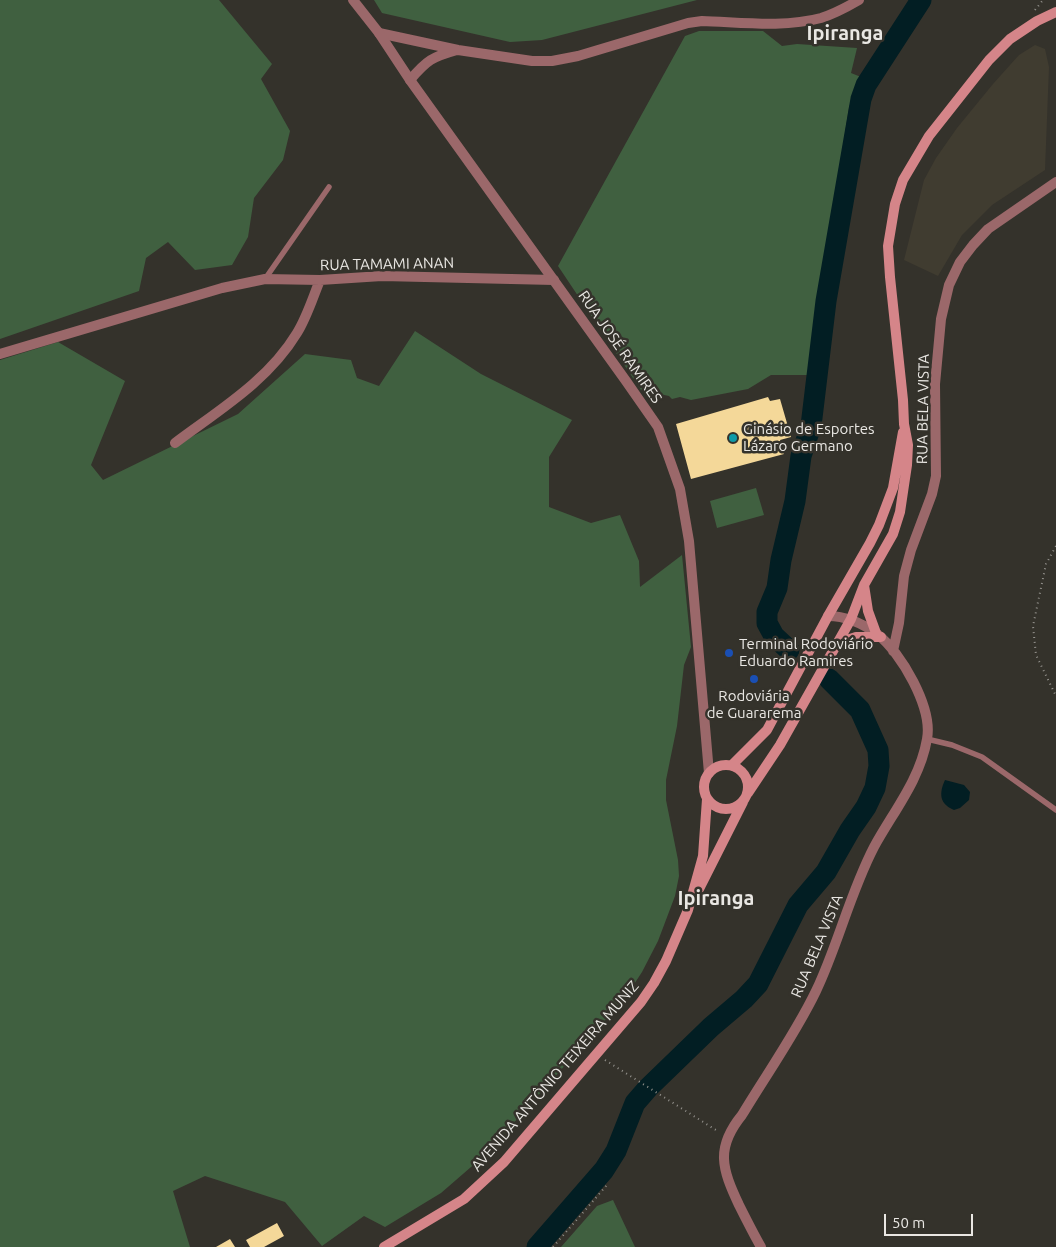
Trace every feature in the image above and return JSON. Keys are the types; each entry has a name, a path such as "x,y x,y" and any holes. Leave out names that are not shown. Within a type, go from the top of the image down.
{"main road":[{"name":"AVENIDA ANTÔNIO TEIXEIRA MUNIZ","path":"384,1247 464,1200 504,1162 641,1002 666,961 688,910 746,798 780,745 851,619 864,584 893,534 900,512 908,465 908,446 904,424 888,246 895,204 903,180 929,136 989,60 1010,39 1037,21 1056,12"},
{"name":"AVENIDA ANTÔNIO TEIXEIRA MUNIZ","path":"688,910 703,856 707,800 706,776 718,766 732,765 767,730 879,525 893,488 904,424"},
{"path":"838,643 856,637 878,635 868,611 864,584"},
{"path":"707,800 720,809 728,810 736,807 746,798 749,783 740,769 732,765"}],"street":[{"name":"RUA JOSÉ RAMIRES","path":"353,0 379,33 410,80 658,426 680,489 689,541 709,773"},
{"path":"379,33 458,50 532,61 552,61 578,56 688,23 702,21 787,23 802,21 821,18 844,9 859,0"},
{"path":"410,80 425,62 458,50"},
{"name":"RUA BELA VISTA","path":"893,651 899,623 904,576 936,476 936,384 941,319 949,284 960,262 988,229 1056,182"},
{"name":"RUA TAMAMI ANAN","path":"0,354 222,288 265,279 320,280 382,276 554,280"},
{"path":"175,443 249,387 268,370 287,348 298,331 320,280"},
{"path":"828,616 851,619 878,635"},
{"name":"RUA BELA VISTA","path":"760,1247 723,1164 727,1138 732,1126 747,1106 817,990 874,848 908,792 922,760 927,739 928,722 923,702 911,678 893,651 878,635"}],"lane":[{"path":"265,279 329,188"},
{"path":"927,739 952,745 982,757 1056,810"}],"path":[{"path":"1034,12 1043,0"},
{"path":"1056,546 1046,564 1033,626 1036,656 1056,696"},
{"path":"596,1054 727,1138"},
{"path":"553,1247 607,1185"}],"shaded area":[{"path":"1035,45 1045,49 1049,67 1045,170 992,205 962,235 938,276 904,260 924,180 936,158 957,128 993,84 1019,55"}],"green space":[{"path":"0,0 219,0 272,64 261,79 290,131 283,160 254,198 248,237 232,265 195,270 168,242 146,258 139,291 0,339"},
{"path":"374,0 697,0 542,40 510,42 382,13"},
{"path":"699,31 763,31 782,46 797,44 857,48 851,73 861,77 849,107 808,375 771,375 748,389 691,400 680,397 672,399 669,396 641,390 558,266 685,36"},
{"path":"415,331 481,374 572,420 549,457 549,507 591,523 620,515 639,561 640,587 682,555 691,647 684,665 677,726 666,780 666,800 678,860 679,876 675,896 658,941 642,972 625,998 486,1154 441,1193 385,1227 364,1216 322,1246 285,1202 205,1176 173,1191 190,1247 0,1247 0,360 58,342 125,381 91,465 103,480 238,414 305,354 351,360 357,378 379,386"},
{"path":"756,488 764,515 717,528 710,501"},
{"path":"613,1200 635,1247 561,1247 597,1206"}],"water":[{"path":"945,780 964,785 970,792 969,800 960,808 954,810 945,805 941,794"}],"building":[{"name":"Ginásio de Esportes Lázaro Germano","path":"768,397 770,401 780,399 791,437 780,440 784,454 691,479 676,424"},
{"path":"277,1223 284,1236 264,1247 250,1247 246,1240"},
{"path":"230,1239 235,1247 216,1247"}],"waterway":[{"path":"789,650 774,636 767,623 767,612 777,588 781,560 795,501 801,456 811,426 826,301 861,99 866,85 921,0"},
{"path":"537,1247 604,1170 616,1151 635,1103 711,1027 744,999 758,984 798,905 826,872 850,830 866,807 875,788 879,766 878,750 860,710 829,679"}],"place":[{"name":"Ginásio de Esportes Lázaro Germano","path":"733,438"},
{"name":"Terminal Rodoviário Eduardo Ramires","path":"729,653"},
{"name":"Rodoviária de Guararema","path":"754,679"}],"district":[{"name":"Ipiranga","path":"845,33"},
{"name":"Ipiranga","path":"716,898"}]}
